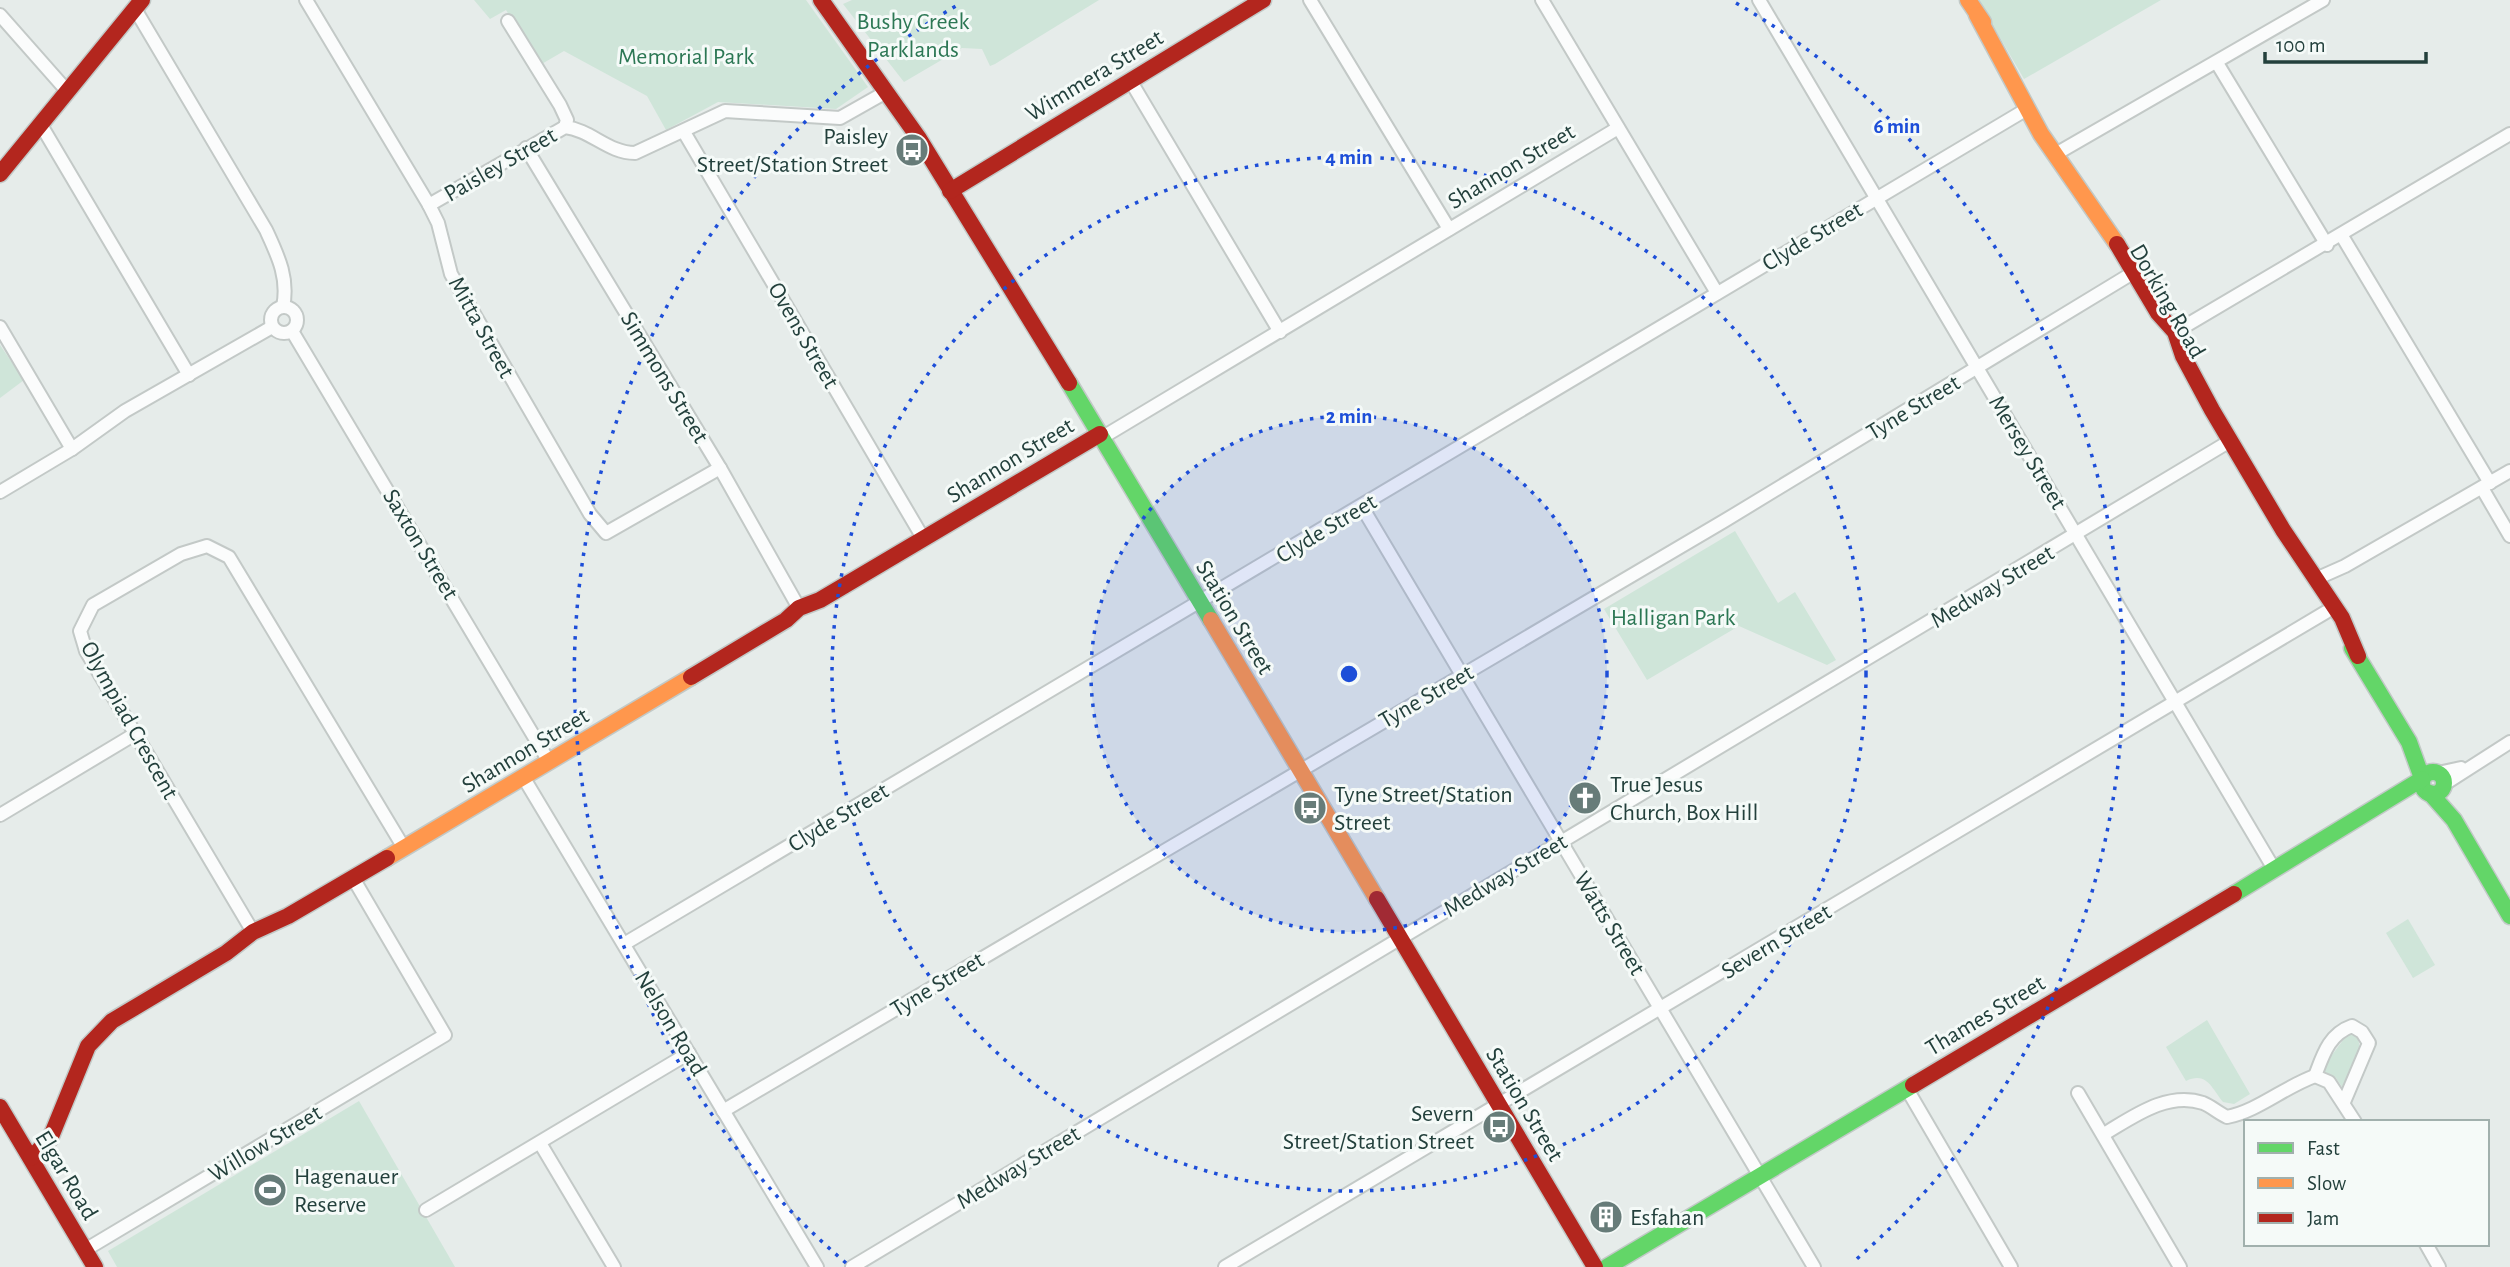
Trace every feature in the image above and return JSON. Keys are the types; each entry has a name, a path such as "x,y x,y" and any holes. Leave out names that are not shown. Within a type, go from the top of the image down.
{"main road":[{"name":"Station Street","path":"821,0 886,92 950,191 1102,435 1595,1267"},
{"name":"Wimmera Street","path":"950,191 1263,0"},
{"name":"Dorking Road","path":"1968,0 2092,209 2124,255 2158,313 2175,332 2183,356 2212,410 2283,530 2326,612 2358,656 2510,916"},
{"path":"0,174 138,4"},
{"name":"Dorking Road","path":"2005,62 2027,109 2059,153"},
{"name":"Dorking Road","path":"2092,209 2151,320 2166,336 2178,366 2212,410"},
{"name":"Shannon Street","path":"31,1158 49,1142 81,1055 100,1029 226,953 253,932 288,916 525,779 548,760 577,746 786,620 799,608 820,600 1102,435"},
{"name":"Dorking Road","path":"2283,530 2342,618 2358,656"},
{"name":"Thames Street","path":"1607,1267 2274,869 2387,803 2433,782"},
{"name":"Elgar Road","path":"0,1107 88,1261"}],"street":[{"name":"Mitta Street","path":"306,0 429,205 438,223 450,274 590,514 606,533 720,468"},
{"path":"1310,0 1449,229"},
{"path":"1542,0 1717,293"},
{"name":"Mersey Street","path":"1759,0 2274,869"},
{"path":"2059,153 2323,0"},
{"path":"138,4 282,264 286,289 283,307 273,313 272,327"},
{"path":"0,15 68,92"},
{"path":"508,21 560,105 567,120 565,127"},
{"path":"2217,63 2327,245"},
{"path":"1130,80 1280,332"},
{"name":"Paisley Street","path":"429,205 565,127 579,129 621,153 635,153 725,111 840,118 886,92"},
{"name":"Clyde Street","path":"624,944 2027,109"},
{"path":"41,125 189,375"},
{"name":"Shannon Street","path":"1102,435 1280,332 1618,128"},
{"name":"Ovens Street","path":"684,132 923,538"},
{"path":"2175,332 2327,245 2510,134"},
{"name":"Simmons Street","path":"526,148 720,468 799,608"},
{"path":"2342,236 2486,485 2510,536"},
{"name":"Tyne Street","path":"723,1111 1978,368 2126,277"},
{"path":"272,327 281,333 292,331 297,320 295,314 283,307"},
{"path":"0,327 72,449"},
{"path":"0,492 72,449 125,411 272,327"},
{"name":"Saxton Street","path":"292,331 548,760"},
{"name":"Medway Street","path":"852,1267 2230,441"},
{"path":"2320,582 2510,471"},
{"name":"Watts Street","path":"1362,507 1814,1267"},
{"name":"Olympiad Crescent","path":"253,932 86,651 80,631 93,605 181,554 207,547 229,557 404,848"},
{"name":"Severn Street","path":"1225,1267 2326,612"},
{"path":"0,815 135,734"},
{"path":"2433,782 2478,761 2510,742"},
{"name":"Nelson Road","path":"525,779 817,1267"},
{"name":"Willow Street","path":"88,1261 445,1035 353,878"},
{"path":"2315,1076 2325,1049 2340,1031 2352,1026 2362,1032 2369,1043 2344,1102"},
{"path":"426,1210 689,1054"},
{"path":"2104,1134 2150,1107 2176,1101 2198,1102 2227,1117 2240,1114 2291,1085 2315,1076 2329,1082 2354,1120"},
{"path":"1907,1089 2011,1267"},
{"path":"2078,1094 2180,1267"},
{"path":"540,1143 614,1267"},
{"path":"2427,1246 2439,1267"}],"green space":[{"name":"Memorial Park","path":"474,0 806,0 868,87 836,109 718,102 666,130 647,96 564,51 540,65 506,10 490,19"},
{"name":"Bushy Creek Parklands","path":"852,0 1099,0 995,64 990,66 982,49 962,48 904,82 843,4"},
{"path":"1978,0 2161,0 2024,79"},
{"path":"0,345 24,380 0,398"},
{"name":"Halligan Park","path":"1735,531 1778,603 1795,592 1836,660 1827,665 1739,626 1647,680 1604,609"},
{"path":"2408,919 2435,965 2413,978 2386,933"},
{"path":"2207,1020 2250,1094 2234,1104 2223,1102 2204,1080 2193,1078 2186,1081 2166,1047"},
{"path":"2349,1032 2358,1036 2360,1051 2342,1087 2336,1078 2321,1070"},
{"name":"Hagenauer Reserve","path":"359,1101 455,1267 117,1267 108,1251"}],"traffic: fast":[{"path":"1069,383 1211,620"},
{"path":"2352,648 2409,742 2422,778"},
{"path":"2433,772 2441,775 2444,783 2441,791 2433,794 2425,791 2422,783 2425,775 2433,772"},
{"path":"2234,894 2422,779"},
{"path":"2430,793 2454,820 2510,916"},
{"path":"1607,1267 1913,1085"}],"traffic: slow":[{"path":"1968,0 1983,22"},
{"path":"1977,15 2041,134 2117,244"},
{"path":"1211,620 1377,899"},
{"path":"387,858 691,677"}],"traffic: jam":[{"path":"0,174 142,0"},
{"path":"821,0 918,137 1069,383"},
{"path":"950,191 1263,0"},
{"path":"2117,244 2158,313 2175,332 2183,356 2212,410 2283,530 2342,618 2358,656"},
{"path":"691,677 786,620 799,608 820,600 1100,434"},
{"path":"31,1158 50,1139 88,1046 112,1021 226,953 253,932 288,916 387,858"},
{"path":"1913,1085 2234,894"},
{"path":"1377,899 1595,1267"},
{"path":"0,1107 95,1267"}],"place":[{"name":"Paisley Street/Station Street","path":"912,150"},
{"name":"True Jesus Church, Box Hill","path":"1585,798"},
{"name":"Tyne Street/Station Street","path":"1310,808"},
{"name":"Severn Street/Station Street","path":"1499,1127"},
{"name":"Hagenauer Reserve","path":"270,1190"},
{"name":"Esfahan","path":"1606,1217"}]}
